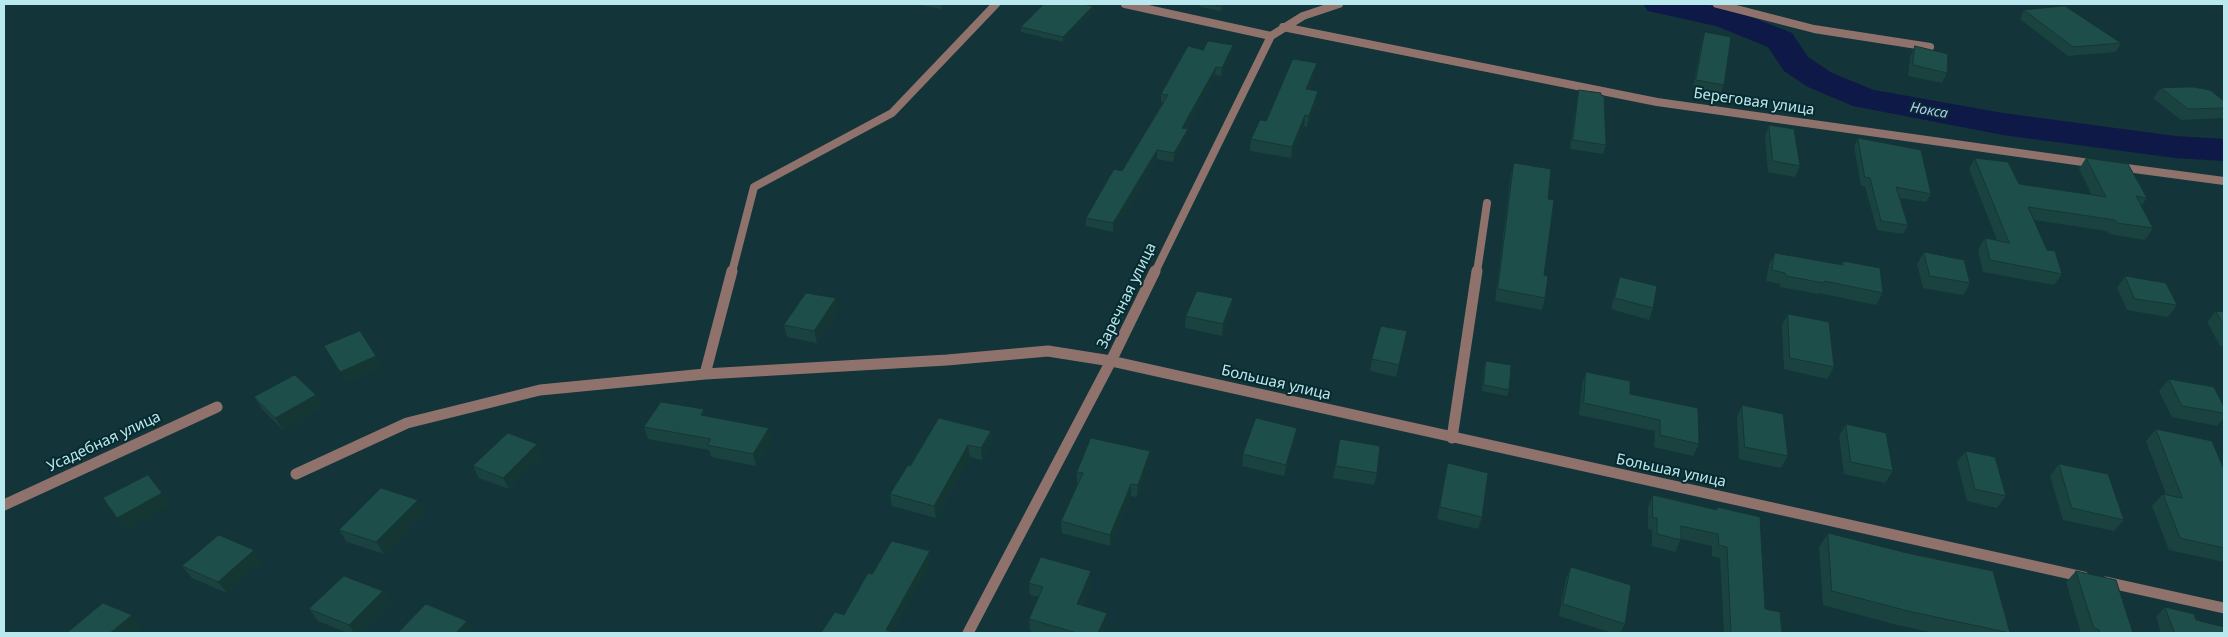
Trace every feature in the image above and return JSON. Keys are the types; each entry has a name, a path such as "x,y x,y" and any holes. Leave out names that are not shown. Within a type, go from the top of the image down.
{"street":[{"path":"706,374 754,187 892,113 996,4"},
{"path":"1125,4 1272,36"},
{"name":"Заречная улица","path":"968,633 1112,361 1272,36 1283,26 1314,10 1339,4"},
{"path":"1717,4 1814,29 1930,47"},
{"name":"Береговая улица","path":"1283,26 1657,102 2224,181"},
{"path":"1452,438 1487,203"},
{"name":"Большая улица","path":"296,474 407,423 540,390 706,374 947,360 1048,351 1112,361 2224,608"},
{"name":"Усадебная улица","path":"4,505 217,407"}],"building":[{"path":"1044,4 1082,4 1093,6 1063,37 1021,27"},
{"path":"2065,6 2121,43 2073,47 2024,10"},
{"path":"1705,32 1731,37 1724,85 1696,80"},
{"path":"1208,41 1233,45 1222,68 1216,67 1182,128 1188,129 1174,153 1157,150 1113,223 1086,218 1114,169 1122,171 1168,95 1161,94 1188,46 1203,50"},
{"path":"1915,46 1948,54 1947,73 1913,65"},
{"path":"1293,59 1317,63 1306,89 1318,91 1309,116 1305,115 1292,147 1251,139 1260,120 1266,121"},
{"path":"2193,87 2210,90 2224,101 2224,108 2188,109 2161,88"},
{"path":"1579,90 1601,93 1604,96 1606,145 1573,140"},
{"path":"1769,125 1794,129 1800,166 1773,161"},
{"path":"1858,138 1921,150 1931,194 1896,187 1908,225 1881,221 1870,178 1865,177"},
{"path":"1975,158 2008,162 2019,184 2106,197 2086,158 2128,164 2147,198 2136,196 2153,228 2117,223 2115,220 2028,207 2047,250 2055,251 2062,274 1990,260 1985,238 2009,243"},
{"path":"1514,163 1551,169 1548,199 1554,200 1544,275 1548,276 1545,298 1498,289"},
{"path":"1924,252 1964,260 1970,283 1930,276"},
{"path":"1775,253 1843,265 1843,261 1880,268 1883,293 1824,281 1824,283 1786,276 1785,273 1772,270"},
{"path":"2125,276 2166,283 2177,305 2135,299"},
{"path":"1620,277 1657,286 1653,308 1615,298"},
{"path":"1197,291 1233,298 1223,324 1186,316"},
{"path":"806,293 836,298 814,331 784,325"},
{"path":"2216,311 2224,312 2224,325"},
{"path":"1788,314 1829,322 1834,367 1790,358"},
{"path":"1381,326 1407,331 1399,365 1372,359"},
{"path":"360,331 376,356 340,372 324,346"},
{"path":"1486,361 1511,365 1509,390 1484,385"},
{"path":"1586,372 1630,381 1630,394 1698,408 1699,444 1660,435 1660,420 1584,403"},
{"path":"295,375 316,395 275,418 254,397"},
{"path":"2169,379 2214,387 2224,407 2224,413 2182,406"},
{"path":"661,402 704,409 701,415 769,428 753,454 707,445 711,439 644,427"},
{"path":"1742,405 1783,414 1788,456 1745,447"},
{"path":"939,418 991,431 981,448 968,445 934,506 890,494 908,465 910,466"},
{"path":"1256,418 1297,428 1286,465 1243,454"},
{"path":"1846,424 1886,433 1893,471 1851,462"},
{"path":"2156,429 2212,441 2224,470 2224,548 2180,538 2163,494 2182,498"},
{"path":"508,433 537,444 503,478 473,466"},
{"path":"1091,438 1150,451 1138,485 1131,484 1110,535 1061,521 1083,473 1077,472"},
{"path":"1340,439 1380,446 1377,473 1336,466"},
{"path":"1966,451 1995,457 2006,496 1975,489"},
{"path":"1448,463 1488,473 1482,517 1440,507"},
{"path":"2059,464 2108,474 2124,520 2072,508"},
{"path":"148,475 162,493 117,518 103,498"},
{"path":"381,488 418,500 376,542 339,530"},
{"path":"1653,495 1717,510 1717,507 1760,517 1765,609 1780,612 1782,633 1731,633 1727,547 1719,545 1718,534 1681,526 1681,540 1657,534 1657,518 1653,518"},
{"path":"1828,533 1907,553 1993,571 2010,633 1908,611 1832,591"},
{"path":"219,535 254,550 218,582 182,566"},
{"path":"892,541 930,551 886,630 892,632 821,633 835,612 844,615 868,573 872,574"},
{"path":"1041,557 1091,571 1077,604 1107,613 1098,633 1077,633 1029,619 1043,587 1029,583"},
{"path":"1571,567 1631,585 1625,624 1563,604"},
{"path":"2076,571 2116,580 2133,633 2100,633 2099,630 2094,628"},
{"path":"344,576 383,591 349,625 309,609"},
{"path":"103,603 132,615 110,633 67,633"},
{"path":"426,604 467,621 456,633 398,633"},
{"path":"2165,607 2194,614 2196,620 2224,627 2224,633 2175,633"}],"waterway":[{"name":"Нокса","path":"1659,4 1725,18 1780,40 1796,64 1820,80 1865,99 2003,124 2175,147 2224,150"}]}
